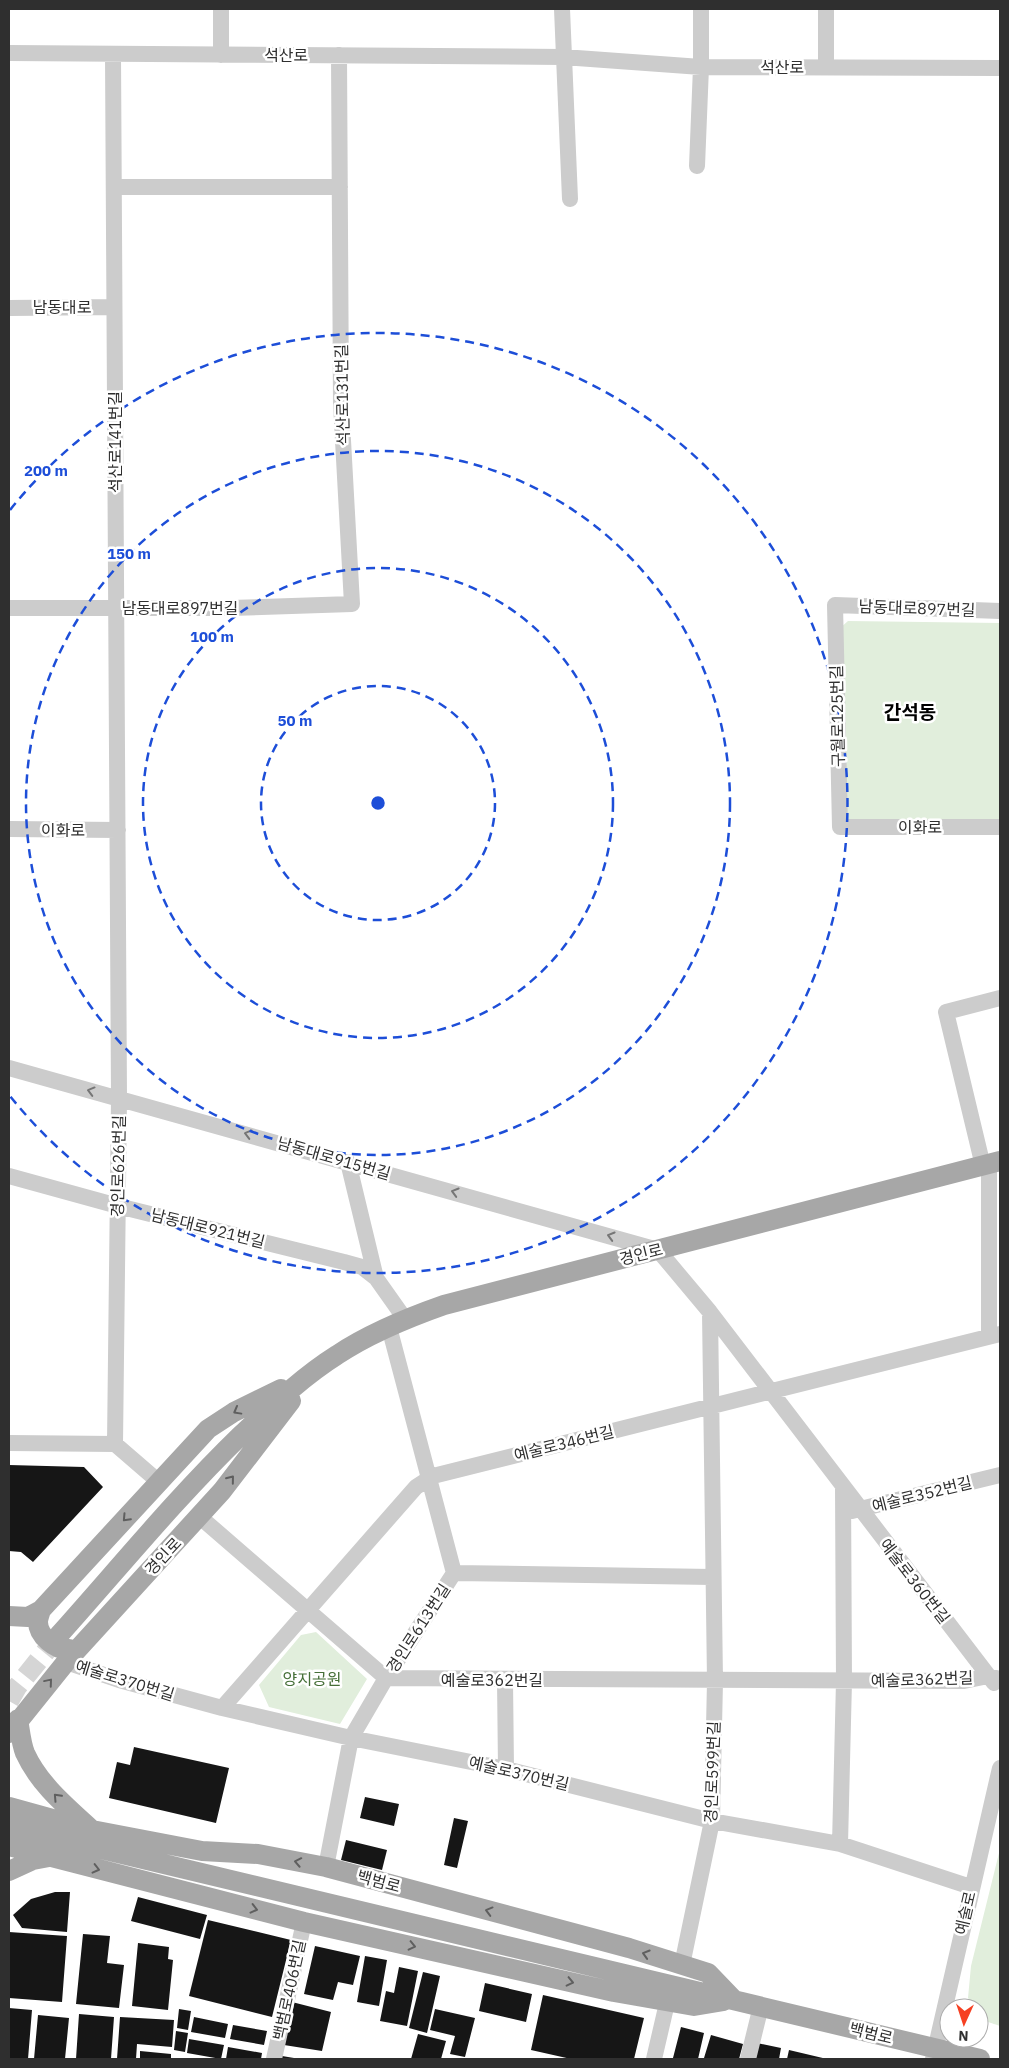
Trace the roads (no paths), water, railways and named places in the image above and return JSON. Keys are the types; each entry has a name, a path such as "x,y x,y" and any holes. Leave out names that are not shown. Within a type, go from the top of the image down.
{"main road":[{"name":"경인로","path":"59,1635 204,1471 265,1412 311,1373 338,1354 397,1323 444,1305 991,1164"},
{"name":"경인로","path":"41,1610 208,1429 234,1412 311,1373"},
{"name":"경인로","path":"13,1726 66,1662 200,1516 252,1453 311,1373"},
{"path":"9,1616 28,1618 41,1610"},
{"path":"41,1610 38,1622 42,1635 53,1645 66,1650 80,1647"},
{"path":"13,1726 39,1777 59,1800 92,1830"},
{"name":"백범로","path":"9,1807 92,1830 202,1851 258,1854 326,1867 629,1948 708,1973 733,1999"},
{"name":"백범로","path":"9,1827 397,1921 733,1999 931,2056 980,2059"},
{"name":"백범로","path":"9,1846 304,1922 667,2003 694,2006 733,1999"},
{"path":"9,1871 33,1860 49,1857"}],"street":[{"path":"221,9 221,55"},
{"path":"562,9 570,199"},
{"path":"697,166 701,9"},
{"path":"826,9 826,67"},
{"name":"석산로","path":"9,53 564,56 701,67 1000,68"},
{"name":"석산로141번길","path":"113,55 118,830"},
{"name":"석산로131번길","path":"339,55 340,404 352,604"},
{"path":"114,187 340,187"},
{"name":"남동대로","path":"9,308 114,307"},
{"name":"남동대로897번길","path":"9,608 230,608 352,604"},
{"name":"남동대로897번길","path":"835,605 1000,611"},
{"name":"구월로125번길","path":"835,605 840,827"},
{"name":"이화로","path":"840,827 1000,827"},
{"name":"이화로","path":"9,829 118,830"},
{"name":"경인로626번길","path":"116,1444 119,1098 118,830"},
{"path":"995,1335 991,1164 946,1012 1000,998"},
{"name":"남동대로915번길","path":"9,1068 658,1250"},
{"path":"348,1162 376,1278 397,1323"},
{"name":"남동대로921번길","path":"9,1176 118,1206 362,1267 376,1278"},
{"path":"658,1250 710,1312"},
{"name":"예술로360번길","path":"710,1312 860,1509 994,1678 1000,1690"},
{"name":"경인로599번길","path":"682,1965 712,1821 715,1681 712,1576 710,1312"},
{"name":"경인로613번길","path":"326,1867 351,1738 386,1678 454,1573 428,1480 397,1323"},
{"name":"예술로346번길","path":"222,1708 416,1487 434,1476 769,1390 995,1335"},
{"path":"9,1443 116,1444 159,1482"},
{"name":"예술로352번길","path":"843,1514 1000,1475"},
{"path":"840,1844 844,1681 843,1486"},
{"path":"200,1516 386,1678"},
{"path":"454,1573 712,1576"},
{"name":"예술로370번길","path":"66,1662 119,1680 222,1708 351,1738 506,1768 712,1821 840,1844 971,1887"},
{"name":"예술로362번길","path":"386,1678 964,1681 994,1678"},
{"path":"505,1680 506,1768"},
{"name":"예술로","path":"931,2056 1000,1768"},
{"name":"백범로406번길","path":"274,2059 304,1922"},
{"path":"654,2059 667,2003"},
{"path":"748,2059 761,2006"}],"tunnel":[{"path":"9,1701 17,1687 59,1635"}],"district":[{"name":"간석동","path":"910,712"}],"park label":[{"name":"양지공원","path":"312,1679"}]}
